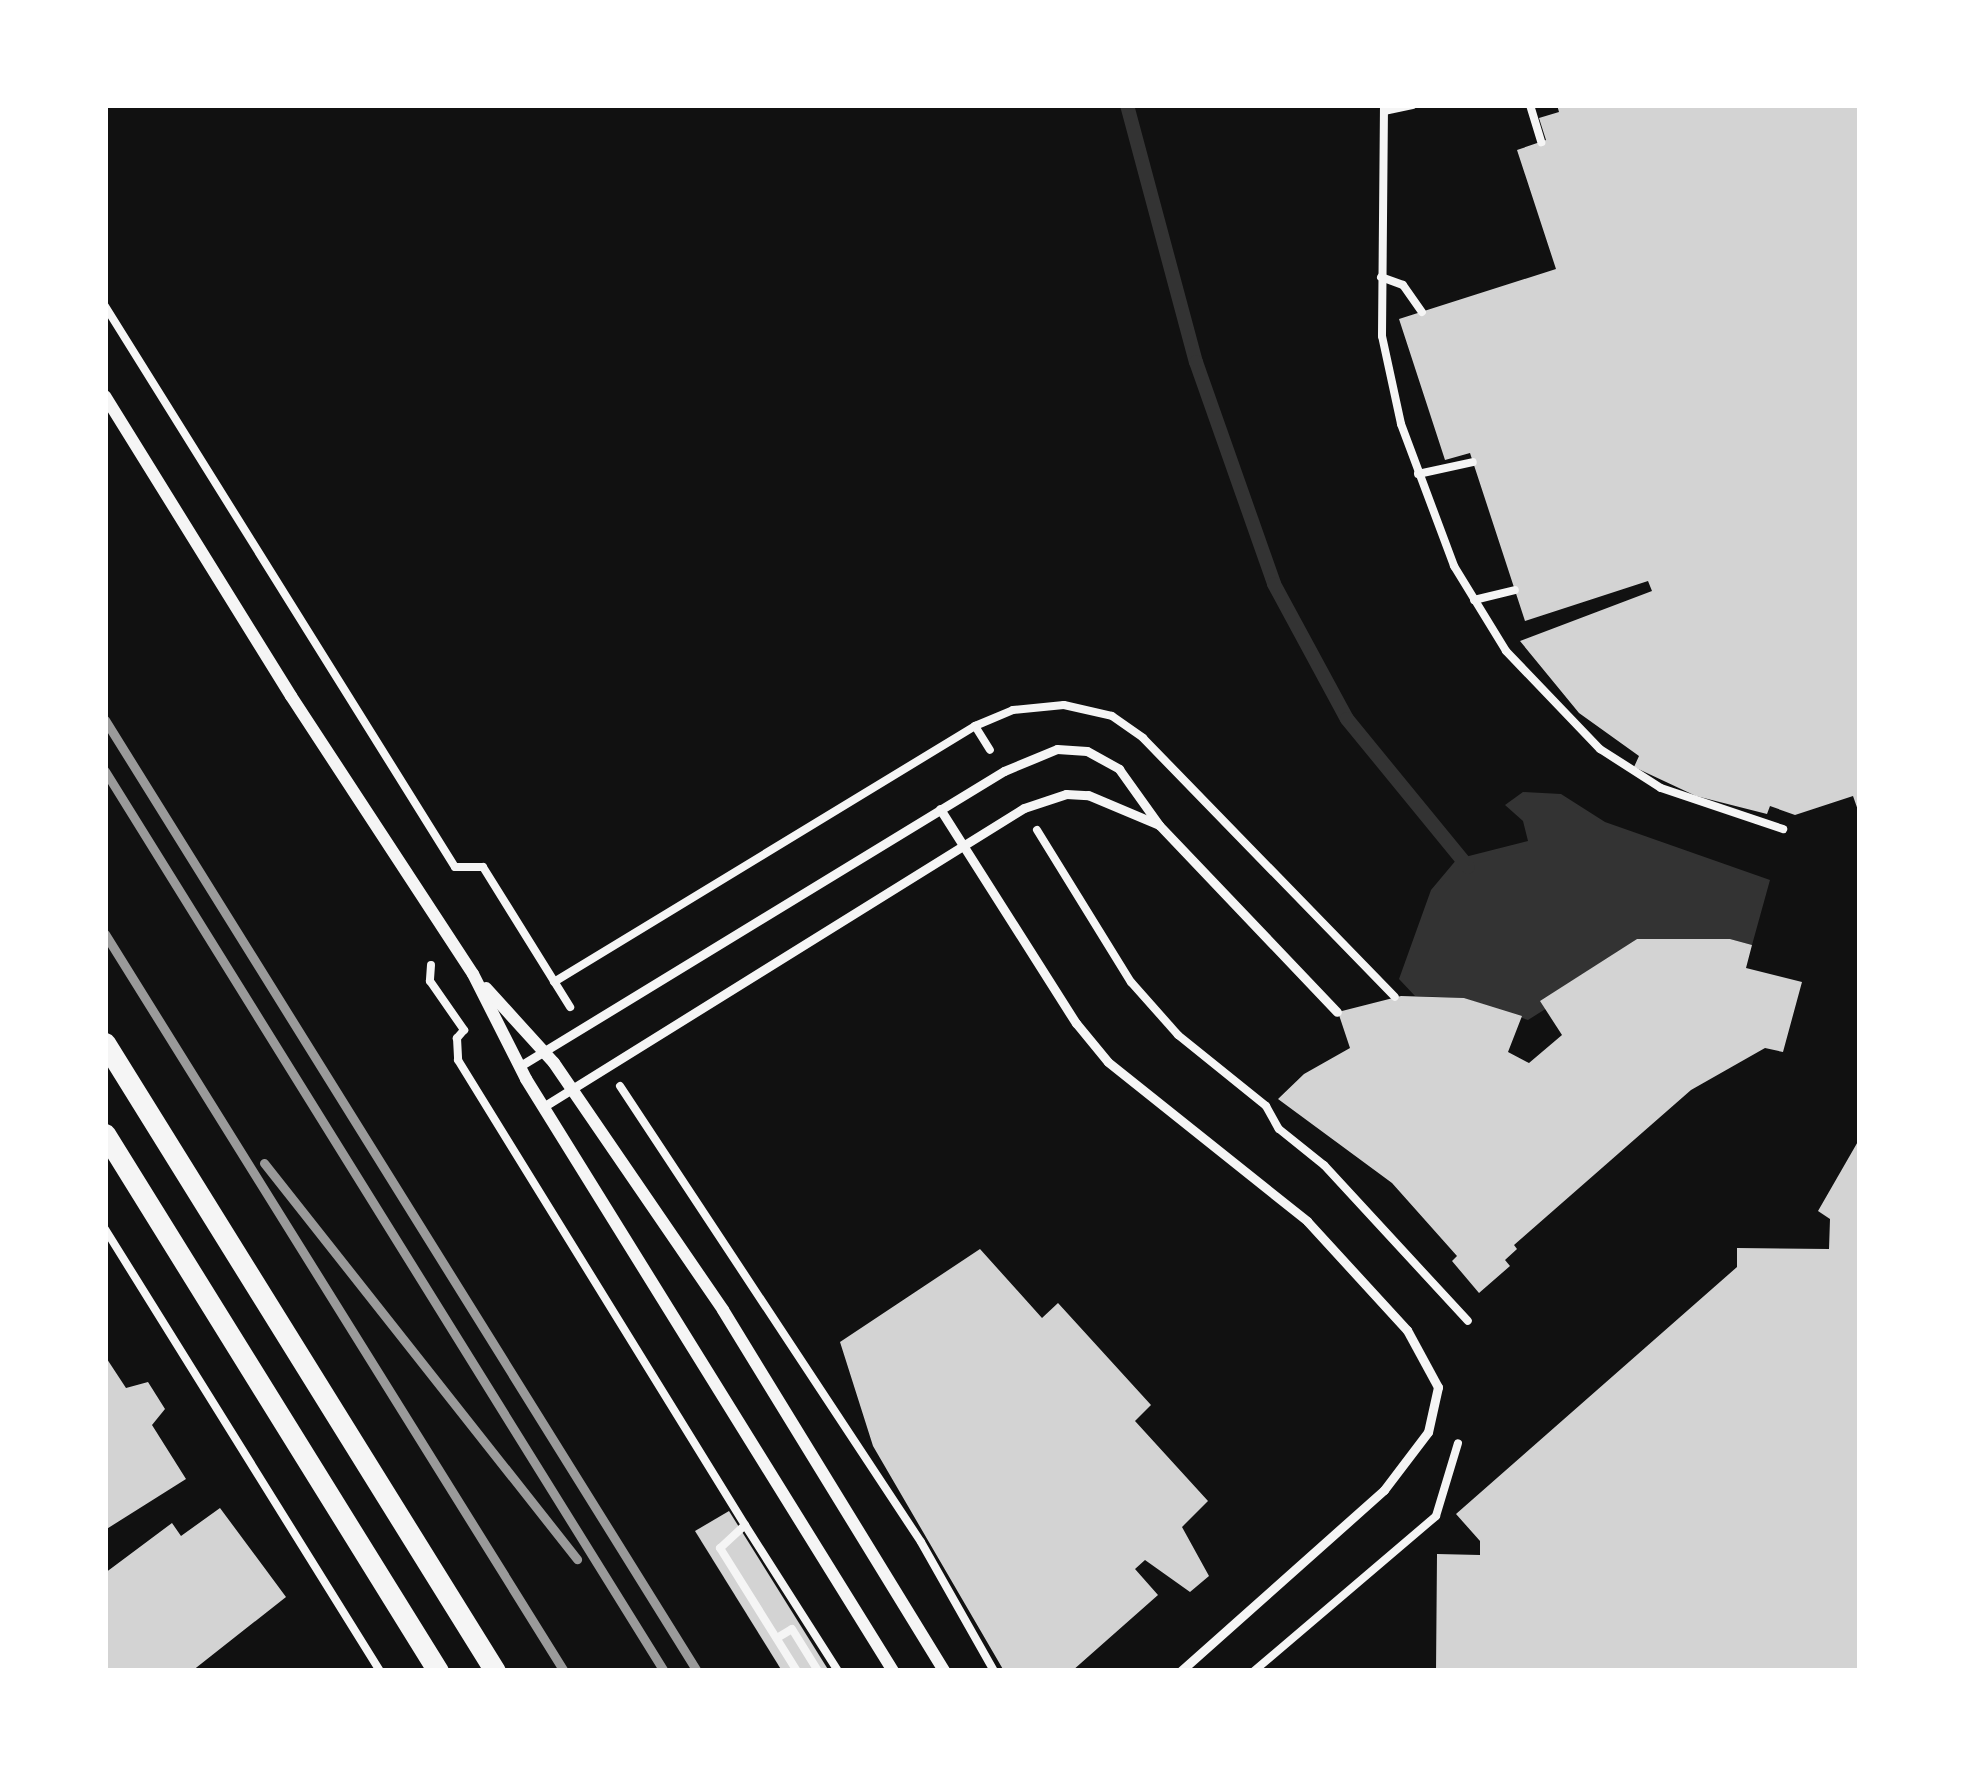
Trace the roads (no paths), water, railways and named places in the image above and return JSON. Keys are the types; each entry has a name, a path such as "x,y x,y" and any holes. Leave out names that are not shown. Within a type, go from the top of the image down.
{"street":[{"path":"105,396 291,696 473,974 543,1106 893,1671"},
{"path":"473,974 571,1088 723,1310 944,1671"},
{"path":"105,1043 495,1671"},
{"path":"105,1134 438,1671"}],"lane":[{"path":"520,1066 1004,770 1043,752 1087,751 1119,769 1159,825 1337,1012"},
{"path":"543,1106 1024,808 1066,794 1088,795 1159,825"},
{"path":"940,809 1076,1023 1108,1062 1307,1221 1407,1330 1438,1387 1437,1410 1428,1432 1384,1490 1181,1671"}],"waterway":[{"path":"1127,105 1196,362 1274,584 1347,719 1468,867"}],"railway":[{"path":"105,720 697,1671"},
{"path":"105,771 664,1671"},
{"path":"105,934 564,1671"},
{"path":"264,1163 577,1559"}]}
